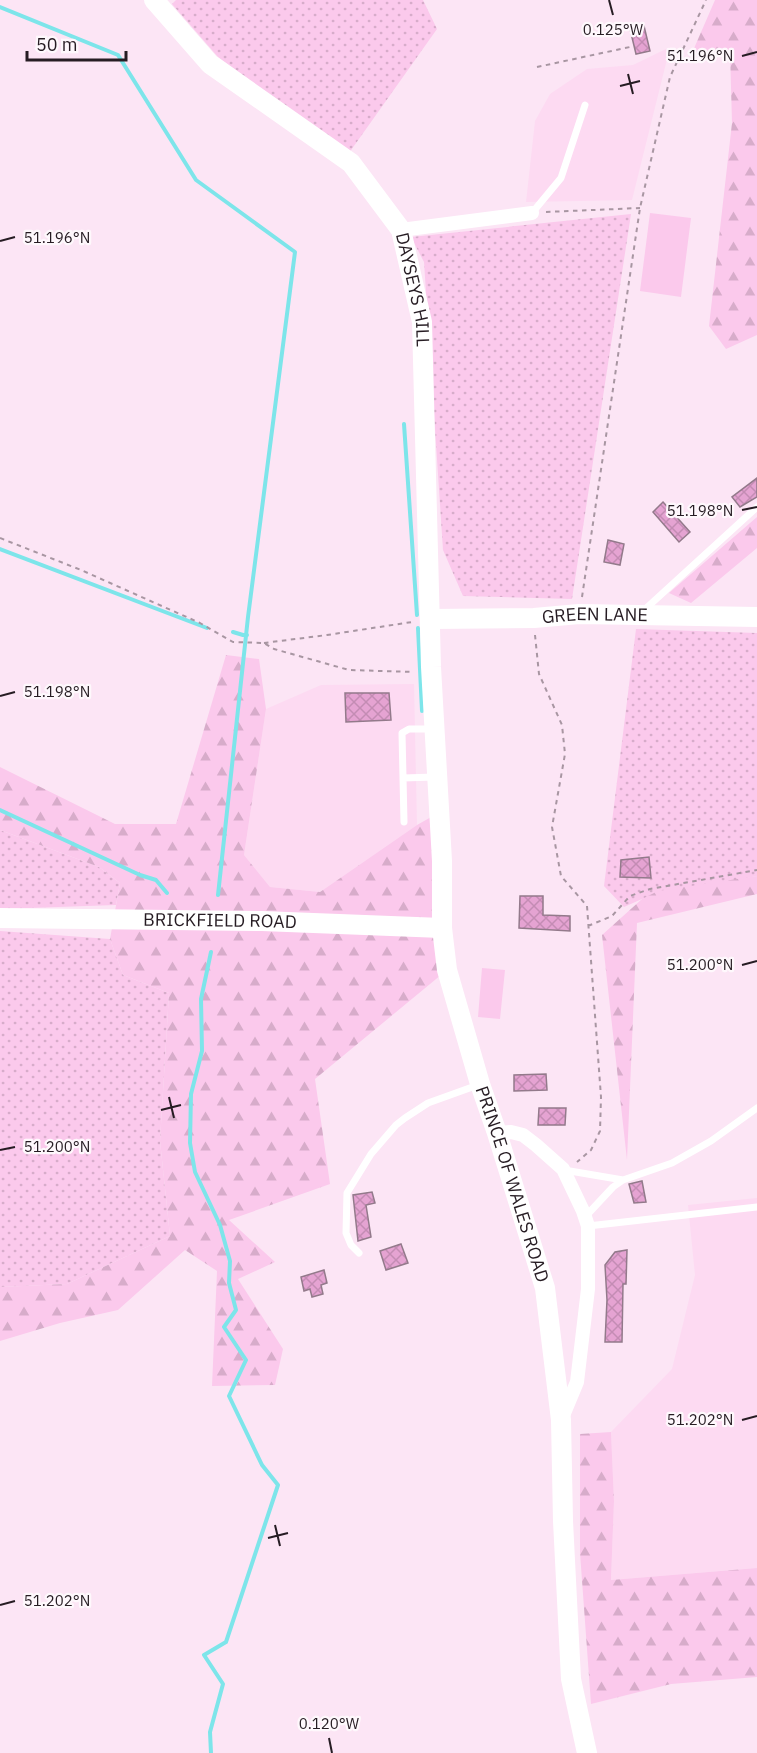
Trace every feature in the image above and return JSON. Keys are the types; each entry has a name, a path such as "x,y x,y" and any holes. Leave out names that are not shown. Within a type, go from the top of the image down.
{"street":[{"name":"DAYSEYS HILL","path":"157,1 210,63 351,163 401,230 422,322 431,620"},
{"path":"401,230 532,213"},
{"name":"GREEN LANE","path":"431,620 534,618 579,614 757,617"},
{"name":"PRINCE OF WALES ROAD","path":"431,620 442,861 442,928 447,970 480,1084 545,1288 561,1420 563,1521 571,1679 587,1753"},
{"name":"BRICKFIELD ROAD","path":"0,918 262,921 442,928"},
{"path":"497,1132 523,1135 563,1169 586,1222 588,1289 577,1382 561,1420"}],"lane":[{"path":"532,213 561,178 585,105"},
{"path":"638,615 757,507"},
{"path":"404,822 402,733 409,729 435,729"},
{"path":"402,778 438,776"},
{"path":"359,1253 351,1245 346,1233 347,1193 371,1154 405,1118 429,1103 480,1084"},
{"path":"586,1222 613,1187 623,1180 672,1162 711,1142 757,1108"},
{"path":"563,1169 623,1180"},
{"path":"586,1222 757,1207"}],"path":[{"path":"579,614 640,208 670,77 706,0"},
{"path":"537,67 630,47"},
{"path":"532,213 640,208"},
{"path":"0,538 81,570 200,623 233,642 264,643 431,620"},
{"path":"534,618 538,674 562,725 565,754 552,826 561,876 587,906 601,1097 600,1131 591,1150 571,1167 563,1169"},
{"path":"264,643 274,649 349,670 417,672"},
{"path":"588,926 612,916 630,896 650,889 757,870"}],"shaded area":[{"path":"670,47 632,200 526,202 535,121 550,94 587,69 633,65"},
{"path":"414,684 417,825 320,892 270,887 244,855 266,709 321,685"},
{"path":"757,1198 757,1568 611,1580 614,1501 611,1432 672,1369 695,1275 688,1205"}],"green space":[{"path":"176,0 423,0 437,29 349,153 218,57 172,4"},
{"path":"715,0 757,0 757,335 726,349 709,326 732,123 730,51 692,53"},
{"path":"650,213 691,218 681,297 640,291"},
{"path":"631,214 572,599 463,596 443,550 424,262 411,237"},
{"path":"757,517 757,548 691,603 669,593"},
{"path":"636,629 757,633 757,876 642,899 624,907 604,886"},
{"path":"226,655 259,659 266,709 244,855 270,887 320,892 417,825 440,812 447,970 315,1079 330,1184 229,1220 275,1262 238,1279 283,1349 275,1385 212,1386 217,1271 185,1250 118,1310 60,1323 0,1341 0,1287 67,1284 170,1236 160,1141 169,993 123,975 110,939 120,883 99,867 0,830 0,767 115,824 176,824"},
{"path":"0,830 99,867 120,883 116,905 0,909"},
{"path":"757,876 757,894 637,923 627,1160 602,935 642,899 658,891"},
{"path":"0,931 110,939 123,975 169,993 160,1141 170,1236 67,1284 0,1287"},
{"path":"482,968 505,970 500,1019 478,1017"},
{"path":"611,1432 614,1501 611,1580 757,1568 757,1677 671,1684 591,1704 580,1553 580,1434"}],"building":[{"path":"644,26 650,51 636,54 630,29"},
{"path":"757,478 757,497 740,507 732,497"},
{"path":"663,502 690,532 679,542 653,512"},
{"path":"608,540 624,544 620,565 604,562"},
{"path":"345,693 389,693 391,720 346,722"},
{"path":"649,857 651,878 620,877 621,860"},
{"path":"520,896 543,896 543,915 570,916 570,931 519,928"},
{"path":"546,1074 547,1090 514,1091 514,1075"},
{"path":"539,1108 566,1108 565,1125 538,1125"},
{"path":"642,1181 646,1202 634,1203 629,1184"},
{"path":"372,1192 375,1203 366,1205 371,1237 358,1241 353,1195"},
{"path":"401,1244 408,1263 386,1270 380,1251"},
{"path":"627,1250 626,1284 623,1284 622,1342 605,1342 607,1300 605,1265 615,1252"},
{"path":"324,1270 327,1283 321,1285 323,1294 312,1297 310,1289 304,1291 301,1277"}],"waterway":[{"path":"0,7 118,55 196,180 295,252 248,617 218,895"},
{"path":"404,424 417,615"},
{"path":"0,549 207,628"},
{"path":"418,628 422,711"},
{"path":"233,632 247,635"},
{"path":"0,810 140,875 156,880 167,893"},
{"path":"211,952 201,999 202,1051 191,1094 190,1143 195,1172 220,1225 230,1261 229,1283 236,1310 224,1327 246,1360 229,1396 262,1465 278,1485 226,1642 204,1655 223,1684 210,1732 211,1753"}]}
